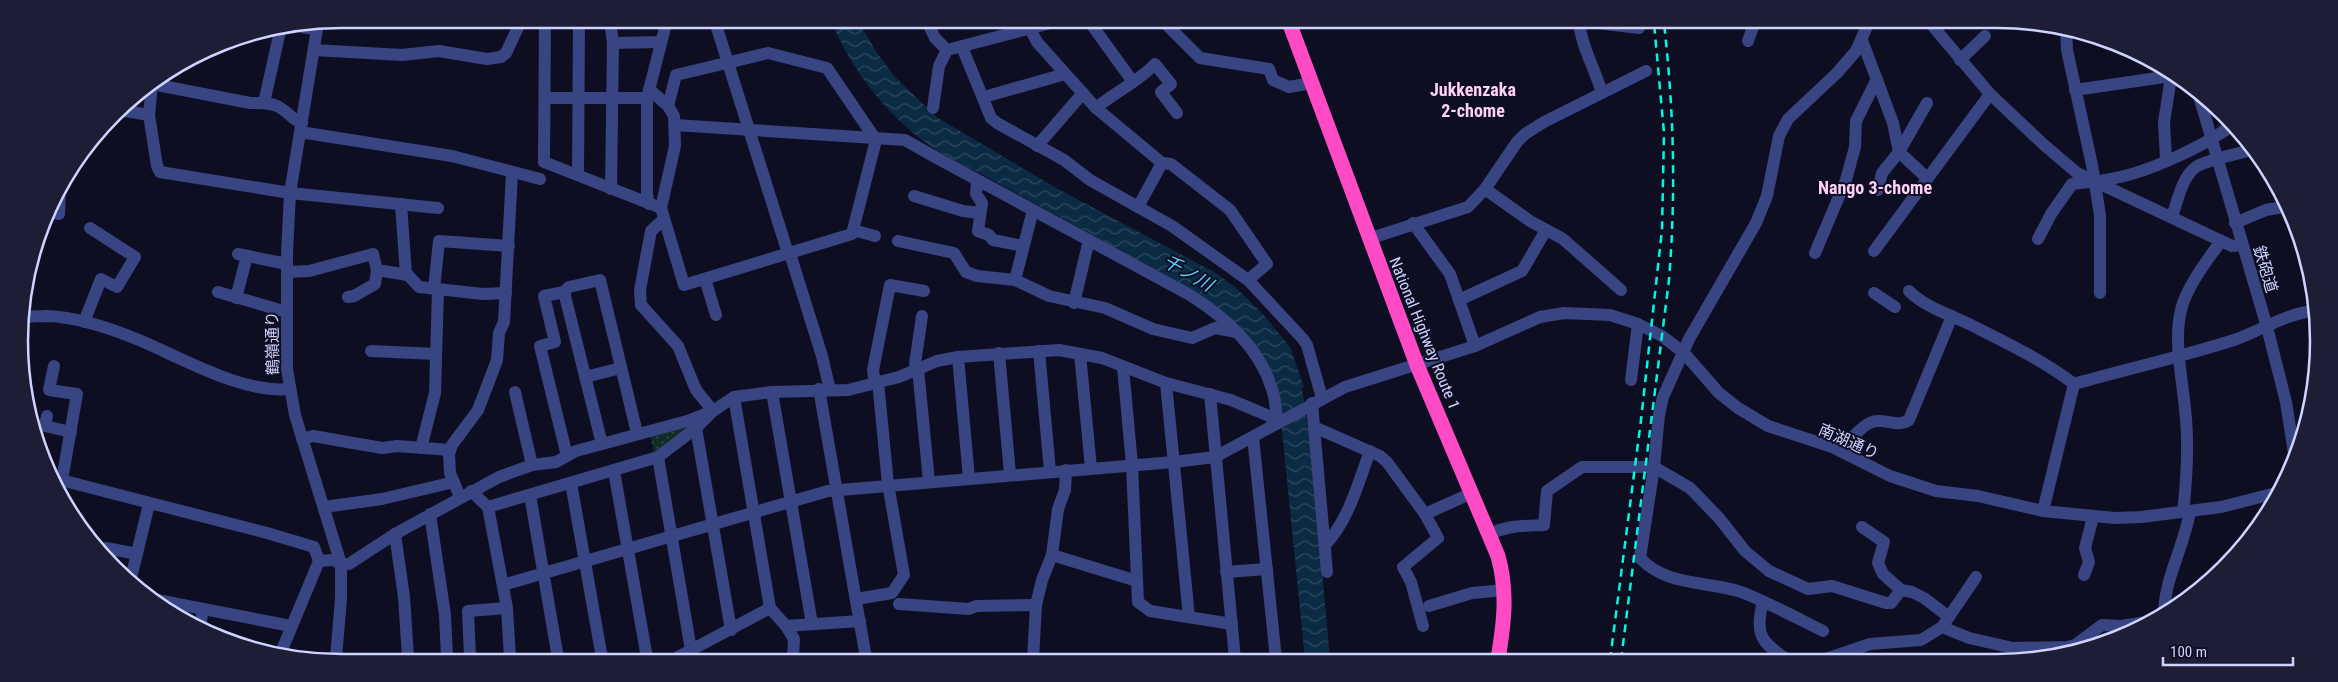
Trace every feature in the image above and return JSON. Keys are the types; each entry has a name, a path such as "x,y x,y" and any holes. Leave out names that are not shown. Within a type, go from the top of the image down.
{"highway":[{"name":"National Highway Route 1","path":"1291,27 1368,239 1417,365 1489,535 1504,578 1505,590 1499,654"}],"street":[{"path":"314,50 402,55 439,51 487,59 501,57 506,53 518,27"},
{"path":"545,27 544,162 611,189 658,211"},
{"path":"578,175 579,27"},
{"path":"610,27 613,43 611,189"},
{"path":"664,27 648,93 647,196 658,211 684,286 852,234 876,140 827,68 768,53 676,75 668,106"},
{"path":"930,27 935,38 947,50"},
{"path":"947,50 962,47 1021,27"},
{"path":"1028,27 1037,42 1096,108 1162,163 1171,164 1230,210 1267,264 1248,280"},
{"path":"1093,27 1133,82"},
{"path":"1169,27 1200,58 1269,69 1273,80 1289,87 1312,83"},
{"path":"1579,27 1580,37 1595,69 1602,93"},
{"path":"1631,27 1639,28"},
{"path":"1748,41 1753,27"},
{"path":"1823,631 1763,602 1721,586 1670,579 1640,558 1663,397 1689,339 1756,223 1766,196 1779,136 1788,119 1837,73 1856,52 1867,27"},
{"path":"1932,27 1990,94 2042,144 2077,173 2232,246 2242,244"},
{"name":"鶴嶺通り","path":"318,28 290,193 287,268 287,369 302,439 341,564 341,599 336,654"},
{"path":"717,28 822,356 837,489 865,654"},
{"path":"264,103 279,34"},
{"path":"1960,60 1985,36"},
{"path":"2066,36 2067,50 2100,215 2100,293"},
{"path":"1862,40 1893,123 1899,152 1927,178"},
{"path":"613,43 660,42"},
{"path":"962,47 991,118 1064,160 1090,180 1179,231 1248,280 1304,339 1307,345 1317,400 1314,427 1327,572"},
{"path":"933,108 939,66 947,50"},
{"path":"1096,108 1116,91 1133,82 1155,64 1171,84 1161,92 1177,113"},
{"path":"1368,239 1413,223 1462,211 1485,189 1517,142 1526,134 1544,122 1646,71"},
{"path":"984,97 1065,74"},
{"path":"2075,90 2163,75"},
{"path":"1815,253 1846,180 1855,147 1856,122 1877,79"},
{"path":"2166,160 2164,122 2170,80"},
{"path":"159,85 281,107 301,127 481,162 512,173 540,179"},
{"path":"151,91 149,115 157,166 160,172 290,193 438,208"},
{"path":"1038,146 1083,92"},
{"path":"545,98 613,98 648,93 668,106 674,116 672,164 651,231 640,290 641,305 678,346 696,390 713,411"},
{"path":"1874,251 1990,94"},
{"path":"1878,190 1882,173 1899,152 1927,103"},
{"name":"鉄砲道","path":"2201,103 2267,327 2286,402 2293,445"},
{"path":"127,111 149,115"},
{"path":"675,125 876,140 905,140 915,144 977,181 1190,295 1210,308 1237,332 1263,366 1273,390 1278,423"},
{"path":"2038,239 2051,214 2072,184 2094,182 2139,172 2212,139 2228,128"},
{"path":"2172,217 2186,180 2195,168 2217,159 2247,151"},
{"path":"1138,206 1162,163"},
{"path":"512,173 509,197 509,246 504,322 499,333 497,360 478,410 450,450 450,473 454,482 466,494 488,507 658,457 696,428 713,411 734,397 772,392 848,390 918,369 937,361 999,353 1059,350 1102,358 1166,383 1210,394 1269,416 1278,423"},
{"path":"977,181 976,194 982,203 978,231 989,235 993,240 1023,246"},
{"path":"1485,189 1546,230 1563,239 1621,290"},
{"path":"914,196 963,211 980,213"},
{"path":"401,204 406,274"},
{"path":"55,213 58,214 59,205"},
{"path":"2235,223 2266,210 2281,208"},
{"path":"1015,280 1033,210"},
{"path":"1413,223 1450,274 1475,346"},
{"path":"84,322 100,279 116,287 135,256 90,228"},
{"path":"853,230 875,236"},
{"path":"1459,300 1522,271 1546,230"},
{"path":"1074,303 1089,240"},
{"path":"421,448 435,394 436,290 439,241 509,246"},
{"path":"898,241 954,253 966,272 977,276 1015,280 1040,293 1074,303 1105,308 1153,329 1192,338 1214,328 1237,332"},
{"path":"2165,606 2166,588 2182,544 2186,512 2186,423 2179,331 2183,304 2196,275 2221,241"},
{"path":"236,298 242,255 287,268 309,271 374,254 377,270 374,284 354,296 348,297"},
{"path":"377,270 406,274 419,287 483,294 506,293"},
{"path":"705,279 716,315"},
{"path":"567,456 540,346 555,342 544,296 564,292 569,287 600,280 637,433"},
{"path":"856,599 892,593 904,575 888,484 878,382 874,377 873,370 890,285 924,291"},
{"path":"1909,291 1924,303 2009,344 2074,384"},
{"path":"218,292 287,312"},
{"path":"564,292 602,444"},
{"path":"1874,293 1895,307"},
{"path":"2074,384 2137,366 2180,357 2256,332 2298,313 2309,312"},
{"name":"南湖通り","path":"503,585 754,511 837,489 1174,462 1215,456 1253,437 1317,400 1345,387 1475,346 1540,317 1552,314 1610,315 1638,324 1662,336 1684,353 1719,393 1768,426 1841,451 1866,466 1913,485 1936,491 1978,496 2043,511 2093,517 2141,517 2186,512 2221,507 2270,495"},
{"path":"28,317 45,316 84,322 138,340 196,367 231,379 281,390 290,389"},
{"path":"922,316 915,364 918,369 929,481"},
{"path":"1841,451 1851,438 1872,422 1877,420 1900,423 1909,420 1952,316"},
{"path":"1631,380 1638,324"},
{"path":"1039,350 1050,471"},
{"path":"371,351 436,354"},
{"path":"999,353 1010,474"},
{"path":"1080,354 1091,468"},
{"path":"958,358 969,478"},
{"path":"54,366 49,390 78,394 72,432 59,479"},
{"path":"1123,367 1132,465 1138,602 1150,610 1232,624"},
{"path":"585,376 621,368"},
{"path":"1166,383 1190,617"},
{"path":"2043,511 2074,384"},
{"path":"515,392 532,465"},
{"path":"772,392 812,624"},
{"path":"1210,394 1235,654"},
{"path":"734,397 770,608 786,626 794,639 792,654"},
{"path":"320,561 333,560 341,564 349,564 395,534 466,494 532,465 556,462 567,456 602,444 687,421 713,411"},
{"path":"47,416 45,426 72,432"},
{"path":"1314,427 1370,451 1386,462 1425,514 1438,538 1404,567 1411,582 1423,626"},
{"path":"696,428 714,523 731,630"},
{"path":"302,439 313,436 382,448 450,450"},
{"path":"1253,437 1276,654"},
{"path":"1325,545 1334,536 1352,501 1370,451"},
{"path":"658,457 692,650"},
{"path":"1489,535 1496,531 1513,527 1544,525 1547,491 1582,467 1654,467 1690,488 1719,518 1745,551 1769,571 1782,578 1808,589 1832,586 1886,603 1891,603 1901,590"},
{"path":"1033,654 1036,605 1042,580 1052,555 1058,509 1065,490 1066,470"},
{"path":"614,471 647,654"},
{"path":"60,480 267,532 314,547 320,561 283,649"},
{"path":"324,507 382,499 454,482"},
{"path":"571,483 601,654"},
{"path":"1425,514 1472,493"},
{"path":"530,495 557,654"},
{"path":"132,575 149,504"},
{"path":"488,507 507,608 510,654"},
{"path":"430,514 445,616 447,654"},
{"path":"2084,575 2089,562 2085,548 2093,517"},
{"path":"1862,527 1884,542 1878,563 1883,574 1901,590 1912,592 1924,598 1946,622 1970,638 2013,648 2066,646"},
{"path":"395,534 404,597 408,654"},
{"path":"106,547 137,554"},
{"path":"1052,555 1137,581"},
{"path":"1226,572 1267,569"},
{"path":"1852,654 1870,644 1921,640 1946,622 1976,577"},
{"path":"1429,606 1472,593 1505,590"},
{"path":"167,602 291,626"},
{"path":"1763,602 1759,617 1762,637 1770,648 1779,654"},
{"path":"899,604 969,609 976,606 1036,605"},
{"path":"470,654 468,611 507,608"},
{"path":"684,654 770,608"},
{"path":"201,621 203,609"},
{"path":"786,626 860,621"},
{"path":"2083,643 2102,625 2131,624"}],"green space":[{"path":"699,419 654,453 650,434"}],"water":[{"name":"千ノ川","path":"834,27 862,27 877,53 895,77 938,118 1058,189 1214,272 1235,287 1263,314 1290,347 1304,387 1302,388 1311,449 1330,654 1304,654 1278,391 1267,364 1251,340 1230,319 1181,284 930,146 884,105 860,74"}],"railway":[{"path":"1611,654 1641,420 1662,230 1664,133 1654,27"},
{"path":"1622,654 1669,280 1673,215 1673,152 1664,27"}],"district":[{"name":"Jukkenzaka 2-chome","path":"1473,100"},
{"name":"Nango 3-chome","path":"1875,188"}]}
